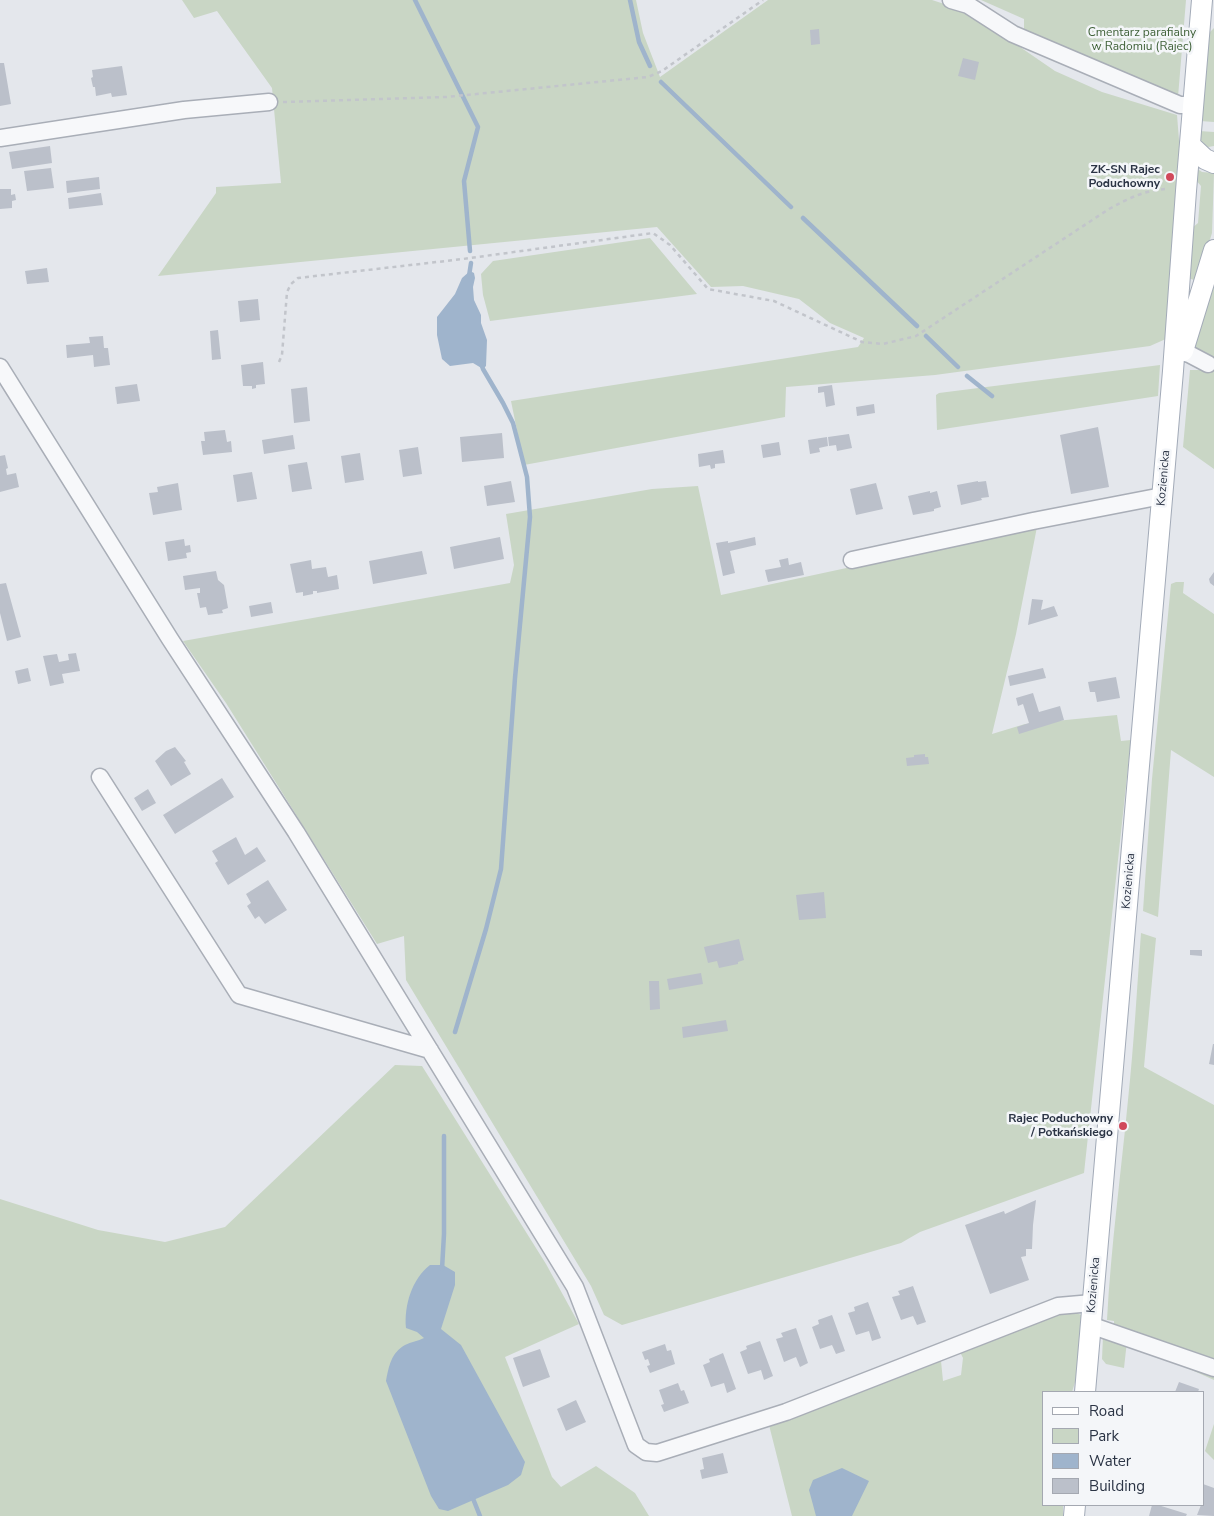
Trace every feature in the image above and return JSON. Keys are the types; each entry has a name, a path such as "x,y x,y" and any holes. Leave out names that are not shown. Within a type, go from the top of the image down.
{"main road":[{"name":"Kozienicka","path":"1178,351 1190,145 1194,105 1207,23 1202,0"},
{"path":"1190,145 1211,159"},
{"name":"Kozienicka","path":"1085,1391 1173,371 1178,351 1214,250"}],"street":[{"path":"951,0 968,5 1013,34 1180,105 1194,105"},
{"path":"0,138 184,110 269,102"},
{"path":"1178,351 1208,364"},
{"path":"0,367 170,639 296,832 575,1287 636,1444 646,1452 656,1453 786,1412 1058,1306 1092,1303"},
{"path":"852,560 1162,496"},
{"path":"100,777 239,995 430,1050"},
{"path":"1090,1326 1214,1368"}],"path":[{"path":"269,102 446,97 648,76 662,71 763,0"},
{"path":"279,362 282,355 287,292 291,284 298,278 463,259 652,233 670,245 708,289 774,301 862,342 883,344 916,336 1130,197 1159,189 1186,191"}],"green space":[{"path":"182,0 636,0 643,33 660,77 768,0 932,0 969,12 1055,71 1102,92 1177,115 1179,140 1183,143 1168,338 1150,346 935,375 786,387 785,417 524,465 511,401 858,347 864,338 830,323 799,299 743,286 711,287 657,227 158,276 216,193 216,187 281,183 272,88 217,11 194,18"},
{"name":"Cmentarz parafialny w Radomiu (Rajec)","path":"981,0 1186,0 1178,97 1024,35 1024,19"},
{"path":"1214,28 1214,122 1200,121 1209,36"},
{"path":"1199,131 1214,132 1214,146 1208,147 1202,144"},
{"path":"1196,168 1202,172 1214,173 1212,233 1198,278 1194,280 1188,278 1191,229 1198,223 1201,186 1195,179"},
{"path":"650,238 697,294 490,321 483,295 481,274 493,261"},
{"path":"1214,283 1214,469 1183,447 1190,370 1202,370 1201,352 1194,346"},
{"path":"1160,365 1158,396 937,430 936,395 939,393"},
{"path":"698,486 721,595 1037,527 1016,634 992,734 1025,724 1117,715 1121,741 1131,740 1084,1173 920,1232 901,1243 622,1325 604,1315 591,1286 406,980 404,936 377,944 226,703 183,641 510,583 514,565 506,514 652,489"},
{"path":"1184,582 1183,593 1214,614 1214,777 1171,750 1158,917 1143,911 1152,779 1171,584"},
{"path":"1141,933 1156,938 1144,1067 1214,1105 1214,1380 1127,1341 1124,1368 1106,1364 1102,1359 1103,1336 1114,1333 1114,1321 1107,1320 1134,1037"},
{"path":"395,1065 422,1066 546,1264 579,1324 505,1357 552,1477 561,1487 596,1466 635,1493 649,1516 0,1516 0,1199 98,1230 165,1242 225,1227"},
{"path":"1073,1311 1083,1316 1077,1376 1072,1391 1042,1391 1042,1506 1063,1506 1063,1516 792,1516 769,1425 941,1361 943,1381 961,1375 963,1358 960,1352 1065,1312"},
{"path":"1214,1424 1214,1460 1205,1451"}],"water":[{"path":"470,271 474,273 474,300 481,315 481,323 487,340 486,366 483,369 473,363 450,366 442,359 437,335 437,317 455,294 462,278"},
{"path":"430,1265 443,1265 455,1272 455,1285 441,1329 461,1345 525,1462 521,1475 508,1485 448,1511 439,1509 431,1496 386,1381 390,1365 400,1348 424,1338 417,1332 406,1328 406,1310 414,1285"},
{"path":"842,1468 869,1481 852,1516 816,1516 809,1490 813,1480"}],"building":[{"path":"819,29 820,44 811,45 810,30"},
{"path":"963,58 979,62 975,80 958,76"},
{"path":"0,63 4,63 11,104 0,106"},
{"path":"122,66 127,95 112,97 111,93 96,96 91,78 93,77 92,70"},
{"path":"50,146 52,163 12,169 9,152"},
{"path":"51,168 54,188 27,191 24,171"},
{"path":"99,177 100,189 67,193 66,181"},
{"path":"0,189 11,189 11,195 15,194 16,200 12,201 12,208 0,209"},
{"path":"101,193 103,205 69,209 68,198"},
{"path":"47,268 49,282 27,284 25,271"},
{"path":"258,299 260,320 240,322 238,301"},
{"path":"218,330 221,359 212,360 210,331"},
{"path":"103,336 104,348 108,348 110,365 94,367 93,355 67,358 66,345 90,343 89,337"},
{"path":"263,362 265,384 256,385 256,388 252,389 252,386 243,386 241,365"},
{"path":"137,384 140,401 117,404 115,387"},
{"path":"832,385 835,405 826,407 824,392 818,393 818,387"},
{"path":"307,387 310,421 294,423 291,389"},
{"path":"874,404 875,413 857,416 856,407"},
{"path":"1098,427 1109,487 1071,494 1060,435"},
{"path":"225,430 227,442 231,441 232,452 203,455 201,441 205,441 204,432"},
{"path":"502,433 504,458 462,462 460,437"},
{"path":"849,434 852,448 837,451 836,445 829,446 828,437"},
{"path":"293,435 295,449 264,454 262,440"},
{"path":"827,437 828,446 819,448 820,452 810,454 808,440"},
{"path":"779,442 781,455 763,458 761,445"},
{"path":"418,447 422,474 403,477 399,450"},
{"path":"723,450 725,463 715,464 715,468 711,469 710,465 699,467 698,454"},
{"path":"360,453 364,480 345,483 341,456"},
{"path":"5,455 8,468 6,469 7,475 16,473 19,487 0,492 0,456"},
{"path":"307,462 312,489 292,492 288,465"},
{"path":"252,472 257,499 237,502 233,475"},
{"path":"511,481 515,502 487,506 484,486"},
{"path":"986,481 989,497 961,505 957,485"},
{"path":"178,483 182,510 153,515 149,493 158,492 157,487"},
{"path":"876,483 883,509 856,515 850,489"},
{"path":"930,491 930,493 937,491 941,507 934,509 934,511 913,515 908,496"},
{"path":"500,537 504,559 454,569 450,547"},
{"path":"755,537 756,545 730,551 735,573 723,576 716,543 728,541 728,543"},
{"path":"184,539 185,546 190,545 191,552 186,553 187,558 168,561 165,542"},
{"path":"422,551 427,574 373,584 369,561"},
{"path":"788,558 789,565 801,562 804,575 768,582 765,570 781,567 779,560"},
{"path":"311,560 312,569 326,567 328,577 337,575 339,589 317,593 317,591 313,591 313,594 303,596 303,592 296,593 290,564"},
{"path":"216,571 218,580 224,585 228,608 222,610 223,613 208,615 206,607 200,608 197,593 200,593 200,588 185,590 183,576"},
{"path":"1214,572 1214,586 1210,583 1209,579"},
{"path":"6,583 21,637 7,641 0,613 0,584"},
{"path":"1032,599 1043,600 1041,610 1054,606 1058,616 1028,625"},
{"path":"271,602 273,613 251,617 249,606"},
{"path":"76,653 80,671 62,674 64,683 50,686 43,656 57,654 59,662 69,660 68,654"},
{"path":"28,668 31,681 18,684 15,671"},
{"path":"1043,668 1046,678 1010,686 1008,676"},
{"path":"1116,677 1120,698 1097,702 1095,692 1090,692 1088,682"},
{"path":"1033,693 1039,712 1060,706 1064,720 1019,734 1017,727 1029,723 1023,704 1018,706 1016,698"},
{"path":"175,747 186,761 184,762 191,774 171,786 155,761 166,751"},
{"path":"925,754 925,757 928,757 929,764 907,766 906,758"},
{"path":"222,778 234,797 175,834 163,815"},
{"path":"148,789 156,803 142,811 134,798"},
{"path":"236,837 245,855 257,847 266,861 228,885 215,863 218,861 212,851"},
{"path":"268,880 287,910 265,924 259,916 255,919 247,906 251,903 246,894"},
{"path":"824,892 826,918 799,920 796,895"},
{"path":"739,939 744,960 738,962 738,964 719,968 717,961 708,963 704,947"},
{"path":"1190,950 1202,950 1202,956 1190,955"},
{"path":"701,973 703,984 669,990 667,979"},
{"path":"649,981 659,981 660,1009 650,1010"},
{"path":"726,1020 728,1031 683,1038 682,1027"},
{"path":"1214,1044 1214,1065 1209,1064"},
{"path":"1036,1200 1032,1249 1026,1249 1026,1256 1021,1257 1029,1280 990,1294 965,1225 1004,1211 1005,1214"},
{"path":"913,1286 926,1322 917,1325 913,1316 901,1320 892,1297 900,1295 898,1291"},
{"path":"868,1302 881,1338 872,1341 869,1331 856,1335 848,1313 855,1311 854,1307"},
{"path":"832,1315 845,1351 836,1354 832,1345 820,1349 812,1327 819,1324 818,1320"},
{"path":"796,1328 808,1363 800,1367 796,1357 784,1362 776,1339 783,1337 781,1333"},
{"path":"760,1341 773,1376 764,1380 761,1370 748,1374 740,1352 747,1349 746,1346"},
{"path":"665,1344 667,1351 671,1350 675,1364 650,1373 647,1366 650,1365 648,1359 645,1360 642,1352"},
{"path":"540,1349 550,1377 523,1387 513,1358"},
{"path":"723,1353 736,1389 727,1393 724,1383 711,1387 703,1365 710,1362 709,1359"},
{"path":"1179,1382 1199,1389 1198,1391 1175,1391"},
{"path":"678,1383 681,1391 684,1390 689,1403 664,1412 661,1405 664,1404 659,1390"},
{"path":"576,1400 586,1422 566,1431 557,1409"},
{"path":"723,1453 728,1473 702,1479 700,1470 704,1469 702,1458"},
{"path":"1204,1484 1214,1488 1214,1516 1197,1515 1201,1506 1204,1506"},
{"path":"1152,1506 1161,1506 1187,1514 1186,1516 1149,1516"}],"waterway":[{"path":"415,0 478,127 464,181 470,251"},
{"path":"630,0 639,42 650,66"},
{"path":"661,82 791,207"},
{"path":"803,218 917,326"},
{"path":"469,276 471,263"},
{"path":"926,336 958,367"},
{"path":"455,1032 486,929 501,869 515,678 530,517 527,477 513,423 481,363"},
{"path":"967,376 992,396"},
{"path":"442,1269 444,1136"},
{"path":"472,1496 480,1516"}],"place":[{"name":"ZK-SN Rajec Poduchowny","path":"1170,177"},
{"name":"Rajec Poduchowny / Potkańskiego","path":"1123,1126"}]}
